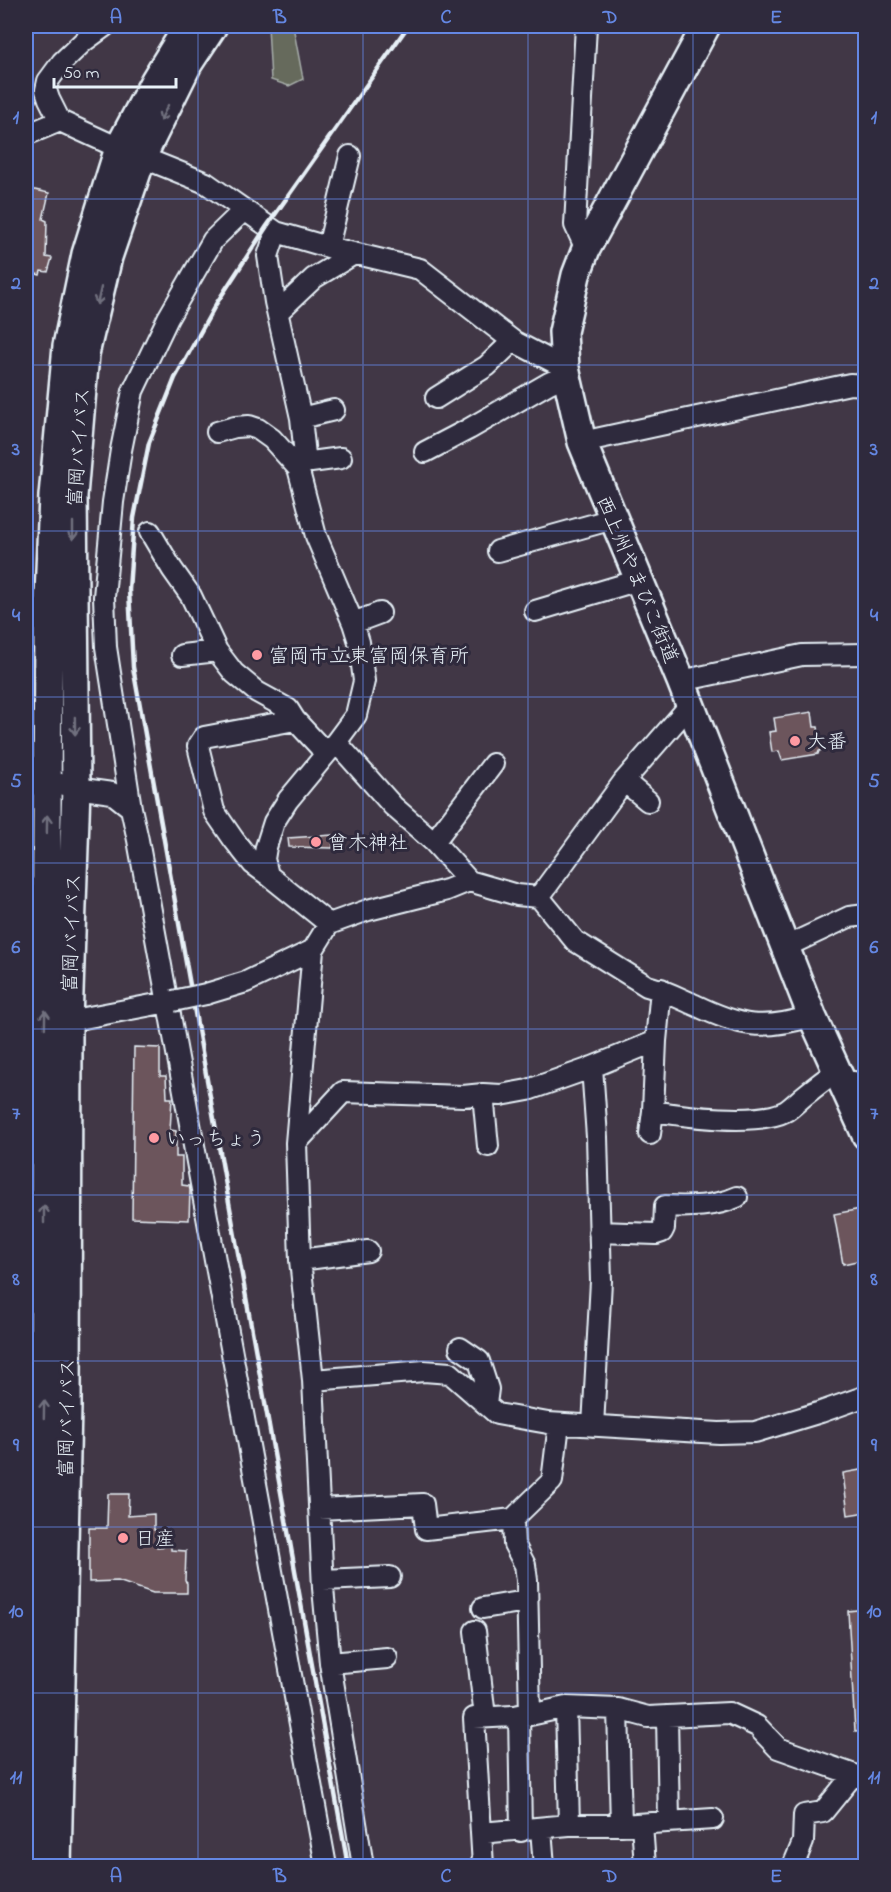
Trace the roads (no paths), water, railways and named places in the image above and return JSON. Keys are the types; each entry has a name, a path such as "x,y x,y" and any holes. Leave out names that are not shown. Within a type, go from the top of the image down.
{"highway":[{"name":"富岡バイパス","path":"34,1866 44,1406 45,1024 37,784 48,620 53,496 67,346 86,254 131,152 155,80 188,26"},
{"name":"富岡バイパス","path":"57,1866 67,1394 68,1021 76,788 73,496 85,354 131,152 213,26"},
{"name":"西上州やまびこ街道","path":"706,26 586,249 576,275 563,332 566,372 582,442 685,693 812,1016 853,1092 866,1135"}],"street":[{"path":"105,26 83,42 62,62 48,81 46,90 60,121 206,183 276,232 328,248 420,269 513,341 566,372 424,452"},
{"path":"586,26 575,225 586,249"},
{"path":"26,135 60,121"},
{"path":"328,248 350,156"},
{"path":"244,210 213,240 168,318 133,391 113,502 104,597 106,647 131,808 171,1001 326,1866"},
{"path":"276,232 268,256 301,418 305,455 300,464"},
{"path":"278,312 314,278 354,254"},
{"path":"436,398 488,366 513,341"},
{"path":"582,442 850,384 866,385"},
{"path":"301,418 334,410"},
{"path":"217,432 235,427 249,426 258,429 300,464 316,536 359,642 364,681 356,715 288,800 274,822 264,859 268,875"},
{"path":"300,464 341,458"},
{"path":"498,551 613,519"},
{"path":"150,532 190,596 217,651 234,673 257,692 288,709 320,747 330,748 434,842 469,881 517,895 539,897 575,941 647,986 661,989 720,1017 756,1026 784,1024 812,1016"},
{"path":"536,611 639,580"},
{"path":"353,623 380,613"},
{"path":"182,654 217,651"},
{"path":"539,897 685,693 802,655 866,654"},
{"path":"295,720 204,737 198,746 214,811 234,840 253,864 329,924"},
{"path":"434,842 493,764"},
{"path":"624,781 648,801"},
{"path":"37,784 112,793 131,808"},
{"path":"363,1866 330,1663 323,1580 313,1380 300,1260 296,1143 313,950 329,924 368,910 447,891 469,881"},
{"path":"785,947 849,917 866,915"},
{"path":"68,1021 206,994 246,982 313,950"},
{"path":"650,1134 661,989"},
{"path":"296,1143 343,1092 501,1095 528,1090 656,1041"},
{"path":"592,1067 597,1137 601,1281 593,1426"},
{"path":"653,1111 674,1115 753,1118 776,1115 788,1110 824,1079 853,1092"},
{"path":"483,1094 488,1146"},
{"path":"599,1232 656,1234 662,1232 664,1228 665,1206 685,1207 726,1202 737,1197"},
{"path":"300,1260 368,1251"},
{"path":"460,1348 479,1361 488,1389 486,1404"},
{"path":"313,1380 424,1371 450,1373 497,1414 559,1424 719,1433 755,1432 866,1396"},
{"path":"319,1509 423,1504 426,1529 513,1519 552,1481 559,1424"},
{"path":"513,1519 514,1544 525,1566 530,1639 525,1715 531,1830 544,1866"},
{"path":"323,1580 390,1576"},
{"path":"483,1608 526,1601"},
{"path":"475,1631 486,1717"},
{"path":"330,1663 387,1658"},
{"path":"566,1707 569,1826"},
{"path":"483,1866 474,1718 525,1715 566,1707 618,1709 648,1717 729,1713 756,1726 778,1748 859,1777 823,1812 804,1815 803,1842 793,1866"},
{"path":"618,1709 621,1825"},
{"path":"667,1716 669,1822"},
{"path":"481,1833 713,1819"},
{"path":"642,1824 645,1866"}],"railway":[{"path":"348,1866 133,667 129,590 134,518 149,443 175,378 216,304 267,226 408,26"}],"place":[{"name":"富岡市立東富岡保育所","path":"257,655"},
{"name":"大番","path":"795,741"},
{"name":"曾木神社","path":"316,842"},
{"name":"いっちょう","path":"154,1138"},
{"name":"日産","path":"123,1538"}]}
